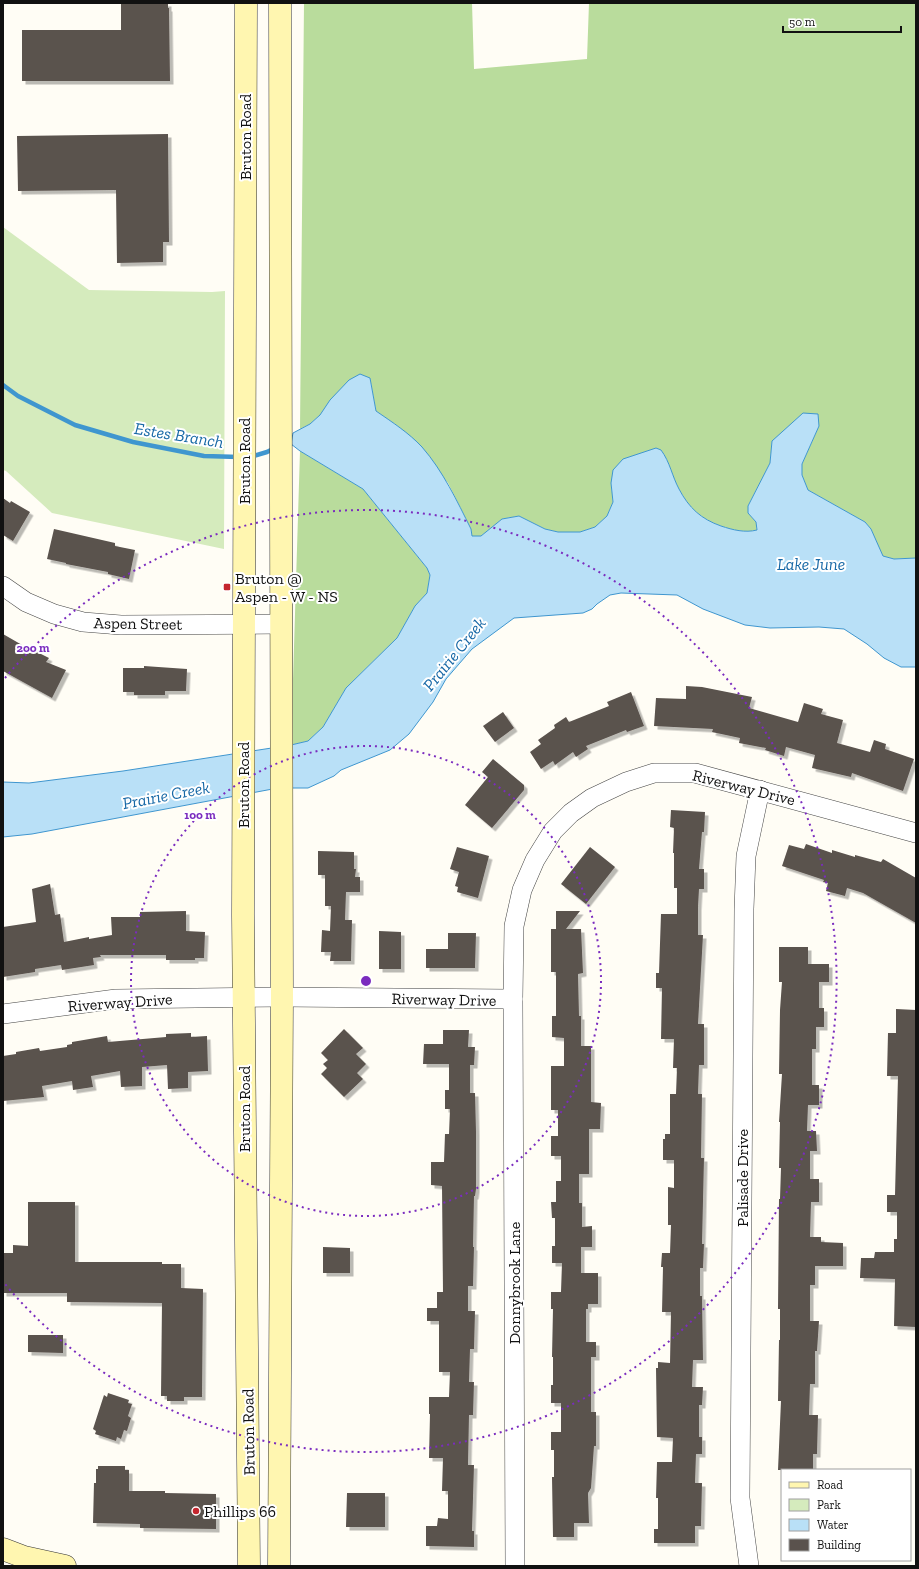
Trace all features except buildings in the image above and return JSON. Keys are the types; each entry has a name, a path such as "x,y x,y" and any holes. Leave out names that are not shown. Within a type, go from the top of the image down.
{"main road":[{"name":"Bruton Road","path":"246,3 243,837 244,1110 249,1566"},
{"name":"Bruton Road","path":"279,1566 282,997 280,3"},
{"path":"245,112 280,111"},
{"path":"3,1549 24,1557 65,1566"}],"street":[{"name":"Aspen Street","path":"3,586 26,602 54,614 83,622 121,625 244,623 281,624"},
{"name":"Riverway Drive","path":"3,1014 116,999 282,997 513,999 514,926 522,890 535,860 553,830 571,813 592,798 626,782 654,773 694,773 916,833"},
{"name":"Palisade Drive","path":"749,1566 740,1498 744,909 746,856 760,790"},
{"name":"Donnybrook Lane","path":"513,999 515,1566"}],"green space":[{"path":"304,3 472,3 474,69 587,59 589,3 916,3 916,558 894,559 882,556 871,529 865,522 808,490 802,475 802,464 819,426 772,441 770,463 748,506 748,513 756,522 757,530 734,530 707,520 696,512 687,502 679,489 674,480 667,459 661,450 611,483 613,502 607,516 595,527 580,532 558,532 545,529 519,516 502,519 481,536 472,536 471,529 448,483 399,427 376,411 370,378 330,400 320,415 310,424 300,429"},
{"path":"3,227 89,290 225,291 224,549 52,513 6,471 3,470"},
{"path":"300,451 363,489 427,568 430,575 427,593 415,606 397,638 346,688 323,727 308,741 291,745"}],"water":[{"name":"Lake June","path":"360,374 370,378 376,411 412,437 430,456 437,466 471,529 472,536 481,536 502,519 519,516 545,529 558,532 580,532 595,527 607,516 613,502 611,483 613,470 623,459 656,448 661,450 669,464 679,489 687,502 696,512 707,520 734,530 757,530 756,522 748,513 748,506 770,463 772,441 803,413 818,414 819,426 802,464 802,475 808,490 865,522 871,529 883,556 894,559 916,558 916,667 901,667 884,658 867,644 844,629 819,627 770,628 745,625 703,609 677,595 621,593 610,595 592,609 583,613 514,618 472,649 446,679 433,702 409,734 390,750 341,770 334,776 308,788 278,788 32,834 3,837 3,782 29,783 123,771 291,745 308,741 323,727 346,688 397,638 415,606 427,593 430,575 427,568 363,489 291,444 293,433 310,424 320,415 330,400 349,380"}],"waterway":[{"name":"Estes Branch","path":"3,385 18,396 75,425 133,442 204,456 239,457"},
{"name":"Estes Branch","path":"250,457 275,448"}],"place":[{"name":"Bruton @ Aspen - W - NS","path":"227,587"},
{"name":"Phillips 66","path":"196,1511"}],"water label":[{"name":"Prairie Creek","path":"454,654"},
{"name":"Prairie Creek","path":"166,795"}]}
